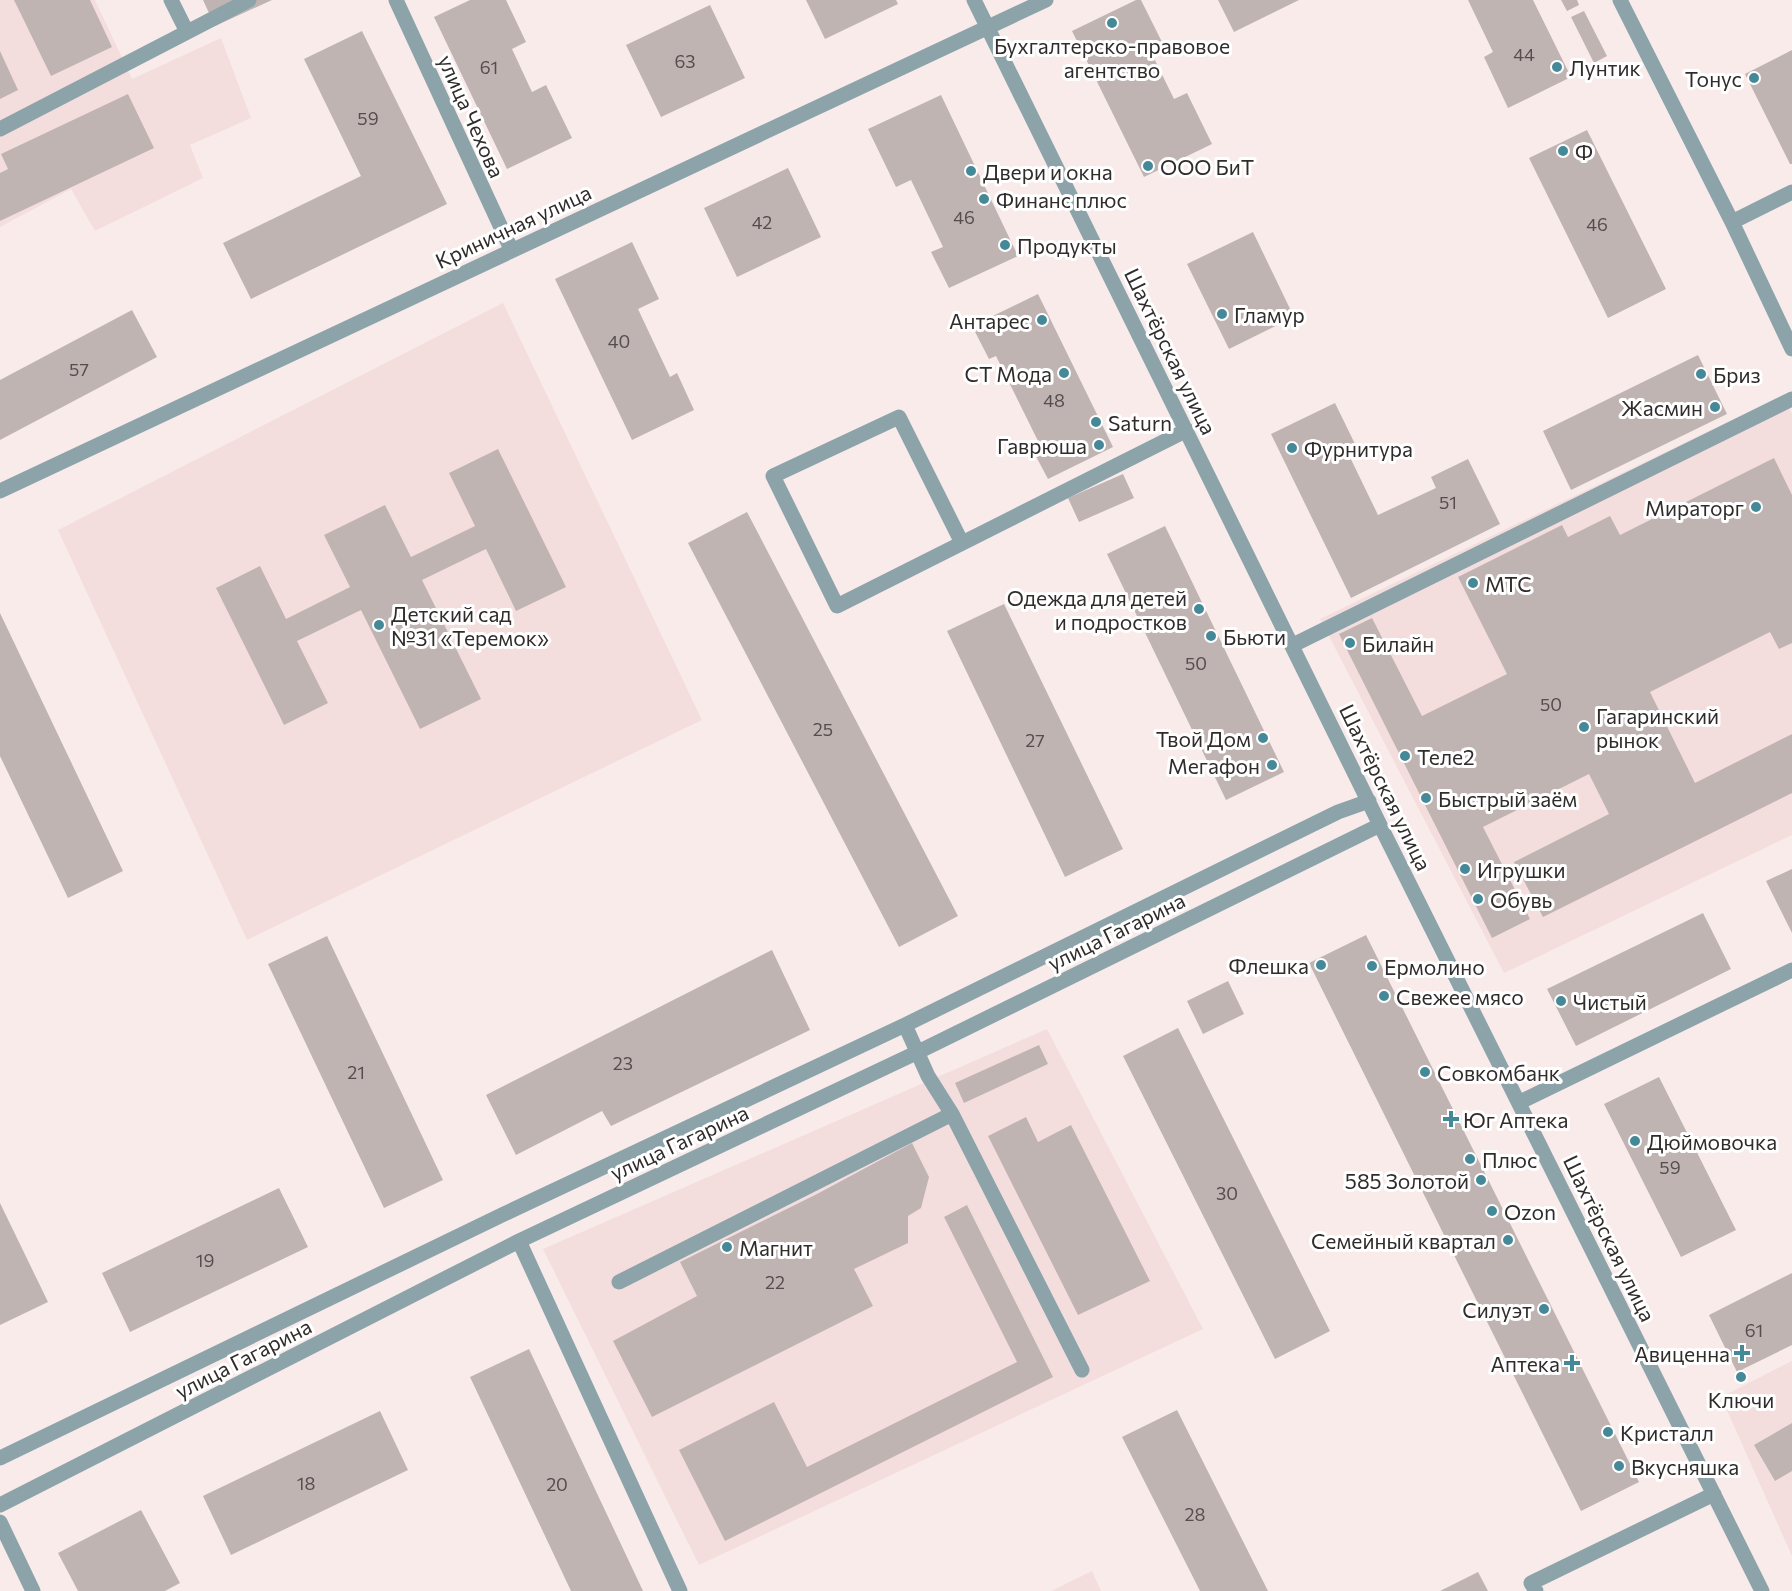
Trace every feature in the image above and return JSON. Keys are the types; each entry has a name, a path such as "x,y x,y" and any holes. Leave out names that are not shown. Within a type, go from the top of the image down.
{"street":[{"path":"171,0 186,32"},
{"path":"0,129 249,0"},
{"name":"улица Чехова","path":"396,0 496,220 512,249"},
{"name":"Шахтёрская улица","path":"974,0 1380,825 1762,1591"},
{"name":"Криничная улица","path":"0,491 1046,0"},
{"path":"1620,0 1732,222 1792,349"},
{"path":"1732,222 1792,192"},
{"path":"1293,645 1792,399"},
{"path":"962,543 899,417 773,476 837,606 1187,430"},
{"name":"улица Гагарина","path":"0,1458 504,1214 905,1025 1338,812 1369,801"},
{"name":"улица Гагарина","path":"0,1505 519,1241 918,1052 1380,825"},
{"path":"1520,1102 1792,970"},
{"path":"905,1025 928,1076 952,1114 1082,1370"},
{"path":"619,1282 952,1114"},
{"path":"519,1241 680,1591"},
{"path":"1536,1591 1532,1583 1714,1494"},
{"path":"0,1522 33,1591"}],"shaded area":[{"path":"0,0 95,0 132,79 221,38 251,118 190,145 203,178 95,231 71,189 0,227"},
{"name":"Детский сад №31 «Теремок»","path":"503,303 702,720 247,940 58,530"},
{"name":"Гагаринский рынок","path":"1783,395 1792,414 1792,835 1504,973 1320,619"},
{"path":"1047,1029 1203,1329 699,1565 543,1249"},
{"path":"1792,1361 1792,1556 1721,1397"},
{"path":"1092,1571 1101,1591 1051,1591"}],"building":[{"path":"14,0 90,0 112,47 51,76"},
{"path":"203,0 272,0 215,26"},
{"path":"470,0 506,0 526,42 512,49 532,92 546,85 572,138 507,169 434,17"},
{"path":"806,0 896,0 898,4 825,39"},
{"path":"1136,0 1141,0 1164,46 1151,52 1174,99 1187,93 1212,144 1144,177 1072,31"},
{"path":"1218,0 1299,0 1234,32"},
{"path":"1468,0 1533,0 1571,77 1508,108 1484,57 1493,52"},
{"path":"1561,0 1577,0 1579,5 1567,11"},
{"path":"710,5 745,78 661,117 626,45"},
{"path":"1584,11 1607,56 1594,63 1571,17"},
{"path":"362,31 447,204 251,299 223,243 361,176 304,59"},
{"path":"1792,50 1792,164 1790,164 1745,74"},
{"path":"0,51 18,90 0,99"},
{"path":"128,94 154,148 0,221 0,173 8,169 1,154"},
{"path":"941,95 1018,256 949,288 931,252 943,247 911,180 896,187 868,129"},
{"path":"1587,130 1666,289 1608,318 1529,158"},
{"path":"788,168 821,237 737,277 704,208"},
{"path":"1253,232 1294,317 1229,349 1187,264"},
{"path":"632,242 659,299 638,309 670,377 677,373 694,410 632,440 555,279"},
{"path":"1038,294 1113,447 1048,479 1030,445 1038,441 996,356 989,359 972,326"},
{"path":"132,310 157,357 0,440 0,380"},
{"path":"1698,355 1727,414 1571,490 1543,431"},
{"path":"1335,403 1355,444 1346,449 1378,515 1436,488 1431,477 1468,459 1500,524 1351,598 1271,434"},
{"path":"498,449 566,587 516,611 486,549 422,580 481,699 420,729 361,610 297,641 328,703 284,725 216,588 260,566 286,619 350,587 324,535 385,505 411,557 475,526 449,473"},
{"name":"Гагаринский рынок","path":"1774,458 1792,495 1792,643 1779,649 1770,632 1650,692 1695,783 1792,734 1792,793 1543,917 1514,862 1609,814 1589,774 1483,827 1530,919 1492,938 1339,634 1372,618 1422,716 1507,674 1458,577 1562,525 1568,537 1610,516 1620,535"},
{"path":"1123,474 1134,498 1079,522 1068,498"},
{"path":"747,512 958,916 899,947 688,543"},
{"path":"1165,526 1284,772 1226,800 1107,554"},
{"path":"1004,604 1123,849 1065,877 947,631"},
{"path":"0,613 123,871 68,898 0,756"},
{"path":"1792,869 1792,933 1766,881"},
{"path":"1703,913 1731,969 1576,1046 1547,989"},
{"path":"1366,935 1639,1482 1581,1511 1309,963"},
{"path":"327,936 443,1180 384,1208 268,964"},
{"path":"772,950 810,1030 611,1126 602,1111 516,1155 486,1095"},
{"path":"1228,981 1244,1014 1203,1034 1187,1001"},
{"path":"1178,1028 1330,1331 1275,1359 1123,1056"},
{"path":"1039,1045 1048,1064 964,1103 955,1083"},
{"path":"1659,1077 1736,1230 1681,1257 1604,1104"},
{"path":"1026,1117 1038,1142 1071,1125 1150,1281 1078,1315 988,1136"},
{"path":"912,1143 929,1177 921,1208 908,1216 908,1243 854,1269 873,1306 652,1417 613,1341 697,1296 680,1262 817,1194"},
{"path":"279,1188 308,1247 130,1332 102,1273"},
{"path":"0,1203 48,1302 0,1325"},
{"path":"967,1205 1053,1377 725,1541 679,1450 774,1402 807,1467 1017,1362 944,1217"},
{"path":"1792,1273 1792,1345 1737,1372 1709,1315"},
{"path":"529,1349 643,1591 571,1591 470,1377"},
{"path":"1177,1410 1268,1591 1200,1591 1122,1437"},
{"path":"380,1411 408,1470 231,1555 203,1496"},
{"path":"1792,1423 1792,1471 1775,1481 1754,1445"},
{"path":"141,1510 180,1583 165,1591 78,1591 58,1553"},
{"path":"1478,1572 1488,1591 1440,1591"}],"place":[{"name":"Бухгалтерско-правовое агентство","path":"1112,23"},
{"name":"Лунтик","path":"1557,67"},
{"name":"Тонус","path":"1754,78"},
{"name":"Ф","path":"1563,151"},
{"name":"ООО БиТ","path":"1148,166"},
{"name":"Двери и окна","path":"971,171"},
{"name":"Финанс плюс","path":"984,199"},
{"name":"Продукты","path":"1005,245"},
{"name":"Гламур","path":"1222,314"},
{"name":"Антарес","path":"1042,320"},
{"name":"СТ Мода","path":"1064,373"},
{"name":"Бриз","path":"1701,374"},
{"name":"Жасмин","path":"1715,407"},
{"name":"Saturn","path":"1096,422"},
{"name":"Гаврюша","path":"1099,445"},
{"name":"Фурнитура","path":"1292,448"},
{"name":"Мираторг","path":"1756,507"},
{"name":"МТС","path":"1473,583"},
{"name":"Одежда для детей и подростков","path":"1199,609"},
{"name":"Детский сад №31 «Теремок»","path":"379,625"},
{"name":"Бьюти","path":"1211,636"},
{"name":"Билайн","path":"1350,643"},
{"name":"Гагаринский рынок","path":"1584,727"},
{"name":"Твой Дом","path":"1263,738"},
{"name":"Теле2","path":"1405,756"},
{"name":"Мегафон","path":"1272,765"},
{"name":"Быстрый заём","path":"1426,798"},
{"name":"Игрушки","path":"1465,869"},
{"name":"Обувь","path":"1478,899"},
{"name":"Флешка","path":"1321,965"},
{"name":"Ермолино","path":"1372,966"},
{"name":"Свежее мясо","path":"1384,996"},
{"name":"Чистый","path":"1561,1001"},
{"name":"Совкомбанк","path":"1425,1072"},
{"name":"Юг Аптека","path":"1451,1119"},
{"name":"Дюймовочка","path":"1635,1141"},
{"name":"Плюс","path":"1470,1159"},
{"name":"585 Золотой","path":"1481,1180"},
{"name":"Ozon","path":"1492,1211"},
{"name":"Семейный квартал","path":"1508,1240"},
{"name":"Магнит","path":"727,1247"},
{"name":"Силуэт","path":"1544,1309"},
{"name":"Авиценна","path":"1742,1353"},
{"name":"Аптека","path":"1572,1363"},
{"name":"Ключи","path":"1741,1377"},
{"name":"Кристалл","path":"1608,1432"},
{"name":"Вкусняшка","path":"1619,1466"}]}
